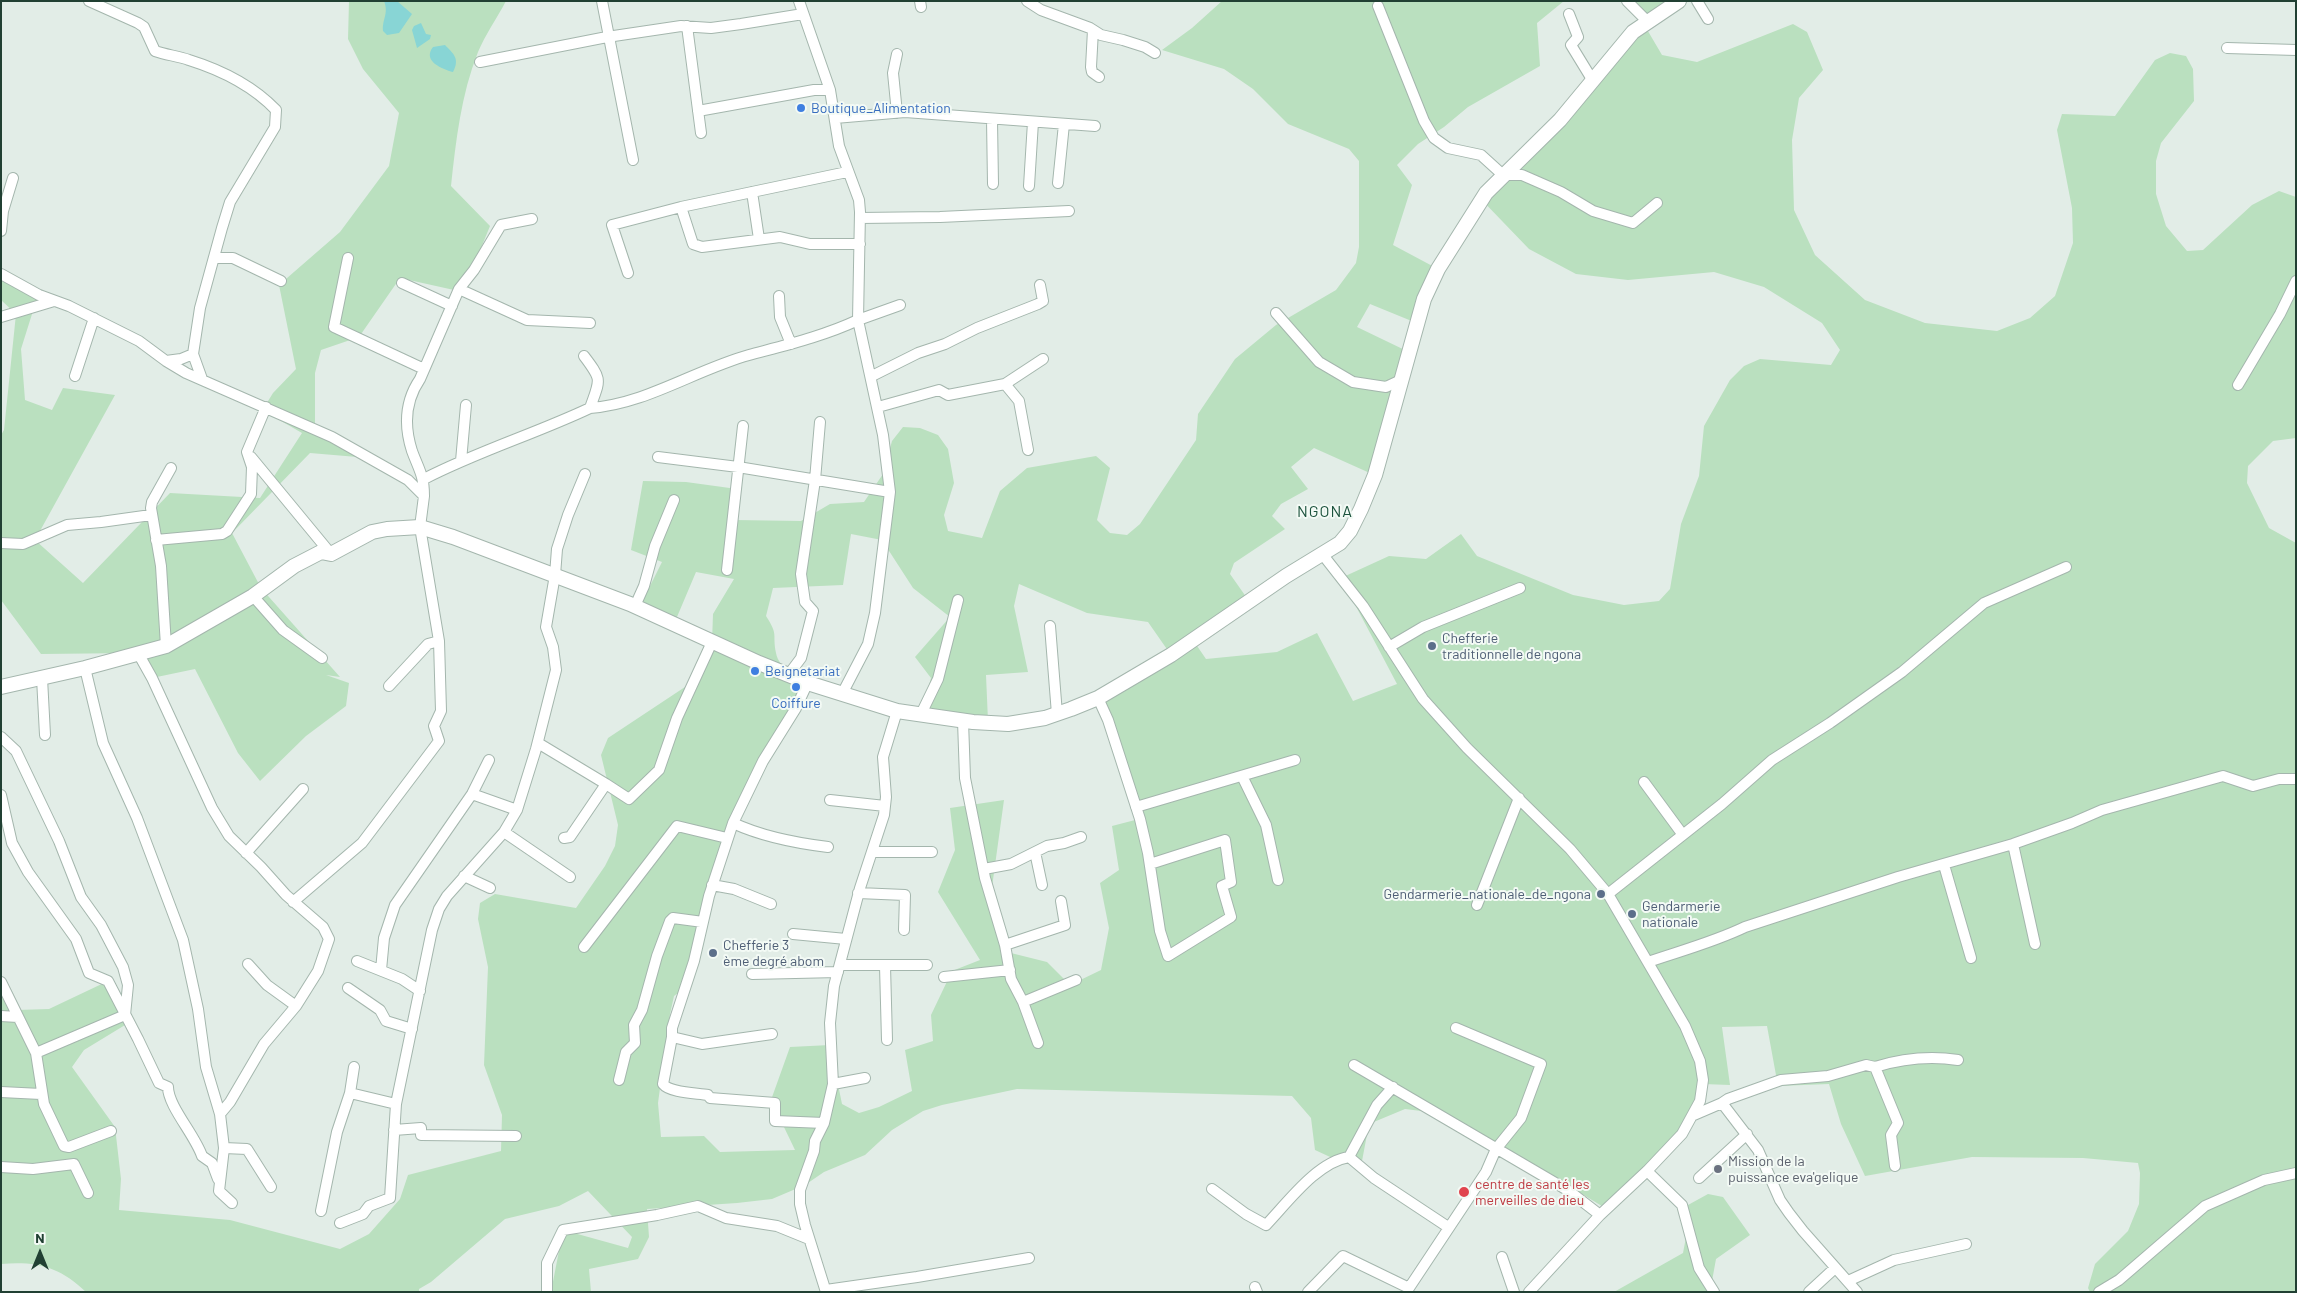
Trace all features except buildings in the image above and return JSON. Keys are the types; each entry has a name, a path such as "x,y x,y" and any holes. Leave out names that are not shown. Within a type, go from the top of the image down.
{"street":[{"path":"89,1 138,23 144,28 155,51 187,59 232,77 263,96 276,110 275,127 230,202 200,308 193,354 202,379"},
{"path":"602,1 607,37 633,160"},
{"path":"799,1 830,90 839,146 847,172 859,200 858,320 878,408 890,492 875,613 868,644 842,694"},
{"path":"1027,1 1047,13 1101,35 1145,47 1155,53"},
{"path":"1627,1 1647,21"},
{"path":"1,687 85,668 166,646 253,596 294,566 321,552 331,554 372,532 420,527 453,537 635,606 712,642 808,682 897,711 963,721 1008,724 1056,714 1098,698 1171,655 1279,581 1340,543 1350,531 1362,509 1381,457 1416,321 1424,299 1433,279 1486,193 1503,174 1560,120 1633,32 1679,1"},
{"path":"1697,1 1708,19"},
{"path":"1378,6 1429,132 1448,148 1481,155 1503,174 1522,176 1560,192 1593,211 1633,223 1657,203"},
{"path":"480,62 607,37 687,26 711,28 803,14"},
{"path":"1569,14 1578,37 1571,45 1593,81"},
{"path":"687,26 701,133"},
{"path":"1092,30 1091,67 1092,72 1099,77"},
{"path":"2227,48 2296,50"},
{"path":"897,54 893,73 897,113"},
{"path":"698,110 814,90 830,90"},
{"path":"835,118 897,113 1095,126"},
{"path":"992,120 993,184"},
{"path":"1030,186 1033,122"},
{"path":"1058,183 1064,124"},
{"path":"628,273 612,225 681,207 847,172"},
{"path":"1,231 3,211 13,178"},
{"path":"752,192 759,239"},
{"path":"681,207 693,244 697,246 722,245 780,237 810,244 860,244"},
{"path":"860,218 940,218 1069,211"},
{"path":"293,902 362,843 438,741 434,726 441,711 439,641 420,527 424,480 412,452 407,423 408,403 459,289 474,270 502,225 532,219"},
{"path":"214,258 233,258 281,281"},
{"path":"348,258 334,327 424,370"},
{"path":"1,274 17,284 94,318 140,341 166,361 202,379 332,438 408,480 424,496"},
{"path":"2238,385 2280,314 2296,281"},
{"path":"402,283 452,306"},
{"path":"872,376 918,353 945,344 977,328 1038,304 1043,300 1040,285"},
{"path":"459,289 527,320 590,323"},
{"path":"779,296 780,317 791,344"},
{"path":"1,316 54,300"},
{"path":"424,480 461,460 556,424 590,408 609,407 637,399 748,356 791,344 900,305"},
{"path":"1276,313 1319,362 1353,382 1386,387 1401,380"},
{"path":"75,376 94,318"},
{"path":"166,361 181,359 193,354"},
{"path":"584,356 598,375 599,380 590,408"},
{"path":"878,408 939,390 948,395 1005,384 1044,360"},
{"path":"1005,384 1019,401 1028,450"},
{"path":"461,460 466,405"},
{"path":"156,540 222,534 227,531 251,494 252,467 247,452 266,407"},
{"path":"789,674 801,658 813,611 805,602 801,574 815,480 820,422"},
{"path":"726,570 743,426"},
{"path":"247,452 331,554"},
{"path":"658,457 738,467 890,492"},
{"path":"166,646 161,566 151,515 152,502 171,468"},
{"path":"340,1223 363,1214 369,1206 390,1198 396,1104 432,930 439,908 464,876 504,832 517,810 538,743 556,670 553,647 546,628 555,575 556,549 585,474"},
{"path":"635,606 644,586 655,546 674,500"},
{"path":"1,543 23,544 67,525 151,515"},
{"path":"1323,554 1363,606 1428,706 1570,849 1608,894 1685,1026 1700,1060 1703,1080 1700,1101 1682,1134 1648,1171 1600,1215 1528,1292"},
{"path":"1608,894 1683,835 1772,760 1830,723 1902,672 1984,603 2066,567"},
{"path":"1389,647 1423,627 1520,588"},
{"path":"253,596 283,630 322,658"},
{"path":"921,714 938,679 958,600"},
{"path":"1050,626 1056,714"},
{"path":"389,686 428,644 439,641"},
{"path":"538,743 629,799 659,770 677,718 712,642"},
{"path":"138,653 152,678 212,808 229,836 293,902 323,927 329,939 318,970 296,1006 264,1044 230,1102 220,1114"},
{"path":"85,668 103,743 140,826 183,940 198,1009 206,1067 220,1114 224,1148 219,1183"},
{"path":"42,678 46,735"},
{"path":"808,682 796,708 764,761 727,838 712,885 694,962 672,1028 663,1084 670,1090 690,1091 708,1095 710,1098 775,1103 775,1121 824,1123"},
{"path":"1098,698 1108,720 1136,807 1150,864 1160,931 1168,956 1231,917 1222,886 1231,882 1225,840 1150,864"},
{"path":"897,711 883,757 885,806 858,893 831,1005 833,1084 824,1123 815,1141 814,1151 800,1190 800,1204 826,1291 1029,1258"},
{"path":"963,721 965,778 984,869 1005,945 1011,979 1023,1002 1038,1043"},
{"path":"1,737 16,751 59,841 81,898 101,925 123,967 128,985 126,1014"},
{"path":"381,970 384,938 395,905 472,794 489,760"},
{"path":"1136,807 1295,760"},
{"path":"1242,776 1266,825 1278,880"},
{"path":"1648,962 1700,943 1724,937 1745,927 1898,877 2013,844 2102,810 2223,776 2253,786 2279,779 2296,779"},
{"path":"1644,782 1683,835"},
{"path":"564,838 570,837 606,784"},
{"path":"246,853 303,789"},
{"path":"472,794 517,810"},
{"path":"1477,905 1519,798"},
{"path":"2,799 12,843 28,872 76,940 88,973 108,981 159,1083 168,1087 172,1103 198,1144 202,1156 212,1163 220,1192 232,1204"},
{"path":"830,800 885,806"},
{"path":"733,824 755,833 799,843 828,847"},
{"path":"584,947 677,826 727,838"},
{"path":"504,832 570,877"},
{"path":"984,869 1011,864 1047,846 1064,843 1080,837"},
{"path":"2013,844 2035,944"},
{"path":"872,852 932,852"},
{"path":"1035,852 1042,885"},
{"path":"1944,865 1972,958"},
{"path":"464,876 490,888"},
{"path":"712,885 734,889 771,904"},
{"path":"858,893 905,895 904,930"},
{"path":"1005,945 1065,925 1061,901"},
{"path":"618,1080 626,1052 635,1043 634,1025 642,1010 657,956 670,921 673,918 703,922"},
{"path":"793,934 846,939"},
{"path":"358,961 402,979 420,992"},
{"path":"248,964 267,985 296,1006"},
{"path":"752,974 839,968 927,965"},
{"path":"885,966 888,1040"},
{"path":"944,977 1010,970"},
{"path":"1023,1002 1076,980"},
{"path":"1,982 36,1053 41,1094 48,1112 67,1147 88,1193"},
{"path":"348,988 380,1010 386,1021 412,1029"},
{"path":"36,1053 126,1014"},
{"path":"1,1016 18,1017"},
{"path":"1308,1292 1342,1256 1409,1288 1486,1172 1496,1149 1521,1118 1541,1064 1456,1028"},
{"path":"672,1037 702,1044 772,1034"},
{"path":"1694,1115 1728,1099 1780,1080 1828,1076 1866,1065 1875,1067 1889,1063 1915,1060 1958,1060"},
{"path":"1354,1065 1569,1191 1600,1215"},
{"path":"321,1211 337,1132 350,1093 354,1067"},
{"path":"1875,1067 1898,1123 1891,1135 1895,1166"},
{"path":"833,1084 865,1078"},
{"path":"1348,1157 1377,1105 1394,1087"},
{"path":"1,1092 41,1094"},
{"path":"350,1093 396,1104"},
{"path":"1722,1103 1758,1150 1780,1200 1789,1213 1835,1268 1858,1292"},
{"path":"394,1130 420,1128 421,1135 516,1136"},
{"path":"67,1147 111,1131"},
{"path":"1699,1178 1747,1134"},
{"path":"224,1148 247,1149 271,1187"},
{"path":"1212,1189 1246,1214 1266,1225 1320,1169 1336,1159 1348,1157 1374,1178 1448,1227"},
{"path":"1,1167 33,1169 74,1164"},
{"path":"1648,1171 1682,1205 1699,1268 1714,1292"},
{"path":"2104,1290 2119,1280 2205,1206 2264,1180 2296,1173"},
{"path":"547,1292 547,1263 562,1230 657,1215 698,1206 726,1218 777,1226 809,1239"},
{"path":"1848,1281 1894,1260 1966,1244"},
{"path":"1502,1256 1514,1292"},
{"path":"1809,1292 1835,1268"}],"green space":[{"path":"349,1 506,1 481,46 472,68 460,118 451,186 490,226 463,292 400,278 359,337 321,350 315,373 315,429 369,458 310,453 232,533 261,588 340,677 326,675 349,683 346,706 306,736 260,781 238,753 195,669 152,678 135,653 41,654 1,600 1,435 4,430 16,314 1,300 1,278 38,295 21,349 25,400 52,410 63,388 115,395 35,540 83,583 170,493 260,498 302,433 215,383 265,406 273,393 296,369 279,285 340,232 389,166 399,113 363,69 348,39"},
{"path":"1222,1 1564,1 1537,23 1540,66 1468,107 1444,127 1418,144 1397,165 1412,185 1393,245 1438,269 1419,324 1370,304 1357,327 1411,353 1372,474 1314,448 1291,467 1308,489 1281,504 1272,516 1285,529 1234,563 1230,574 1249,601 1193,640 1206,659 1277,652 1317,633 1353,701 1397,684 1341,578 1389,556 1426,559 1461,534 1477,556 1573,595 1624,605 1659,601 1670,589 1681,524 1699,476 1704,426 1730,380 1744,366 1760,359 1831,365 1840,350 1822,323 1764,287 1714,272 1628,280 1576,274 1529,249 1477,195 1553,124 1642,21 1662,55 1697,62 1793,24 1807,32 1823,70 1799,98 1792,140 1794,210 1815,255 1865,300 1925,323 1997,331 2030,318 2055,296 2073,243 2072,208 2057,130 2062,114 2115,116 2155,60 2170,53 2186,56 2193,69 2194,101 2161,143 2156,161 2156,194 2166,226 2187,251 2203,250 2252,205 2279,191 2296,197 2296,438 2273,441 2248,466 2247,483 2269,528 2296,543 2296,1292 2090,1292 2088,1288 2095,1264 2128,1231 2139,1204 2140,1173 2138,1163 2083,1158 1972,1157 1865,1176 1841,1124 1829,1084 1778,1086 1767,1026 1722,1027 1730,1085 1703,1084 1692,1124 1605,1208 1446,1114 1405,1109 1369,1124 1362,1161 1341,1162 1315,1150 1311,1118 1292,1096 1017,1089 942,1105 923,1111 892,1130 865,1155 824,1172 805,1185 772,1199 647,1209 649,1237 638,1259 589,1269 591,1292 551,1292 563,1230 628,1248 632,1237 588,1191 559,1206 505,1219 431,1282 419,1289 419,1292 86,1292 67,1277 47,1267 14,1263 1,1264 1,977 17,1010 49,1009 108,981 130,1022 84,1050 72,1067 115,1127 121,1179 119,1210 230,1220 340,1249 369,1234 400,1199 408,1175 501,1151 502,1115 484,1065 488,967 478,919 480,903 495,894 576,908 605,866 615,846 618,825 601,755 608,738 688,685 712,642 713,614 734,579 696,572 674,624 639,608 662,562 631,550 643,481 686,482 737,489 734,520 801,521 830,504 864,502 883,474 892,441 903,427 920,428 938,435 948,449 954,483 944,515 948,531 982,538 1000,491 1027,468 1096,456 1110,468 1097,520 1110,533 1127,535 1140,524 1196,440 1198,414 1235,359 1276,325 1336,290 1356,263 1359,247 1359,161 1349,149 1288,124 1253,89 1224,69 1162,50 1192,28","holes":["851,534 882,540 913,588 950,617 915,657 931,678 921,714 988,721 986,675 1028,672 1014,606 1019,584 1087,613 1148,622 1171,655 1098,698 1139,819 1112,826 1119,870 1100,883 1109,928 1101,970 1070,985 1047,962 1011,953 992,887 1004,800 950,808 955,850 938,892 980,960 952,971 931,1015 933,1041 905,1050 912,1091 879,1107 859,1113 842,1104 830,1045 790,1047 771,1100 795,1150 720,1152 704,1136 661,1137 658,1103 670,1014 674,996 686,987 730,824 811,684 790,672 778,659 774,631 766,616 773,588 843,585"]},
{"path":"1623,1 1674,1 1642,21"},
{"path":"1708,1194 1723,1197 1750,1235 1716,1259 1710,1292 1614,1292 1683,1253 1687,1232 1688,1205"}],"water":[{"path":"384,1 397,1 412,14 399,33 387,35 383,31 386,13"},
{"path":"421,23 426,34 431,35 430,39 417,48 412,30 414,26"},
{"path":"445,45 456,60 453,72 435,64 430,56 433,47"}],"place":[{"name":"Boutique_Alimentation","path":"801,108"},
{"name":"Chefferie traditionnelle de ngona","path":"1432,646"},
{"name":"Beignetariat","path":"755,671"},
{"name":"Coiffure","path":"796,687"},
{"name":"Gendarmerie_nationale_de_ngona","path":"1601,894"},
{"name":"Gendarmerie nationale","path":"1632,914"},
{"name":"Chefferie 3 ème degré abom","path":"713,953"},
{"name":"Mission de la puissance eva'gelique","path":"1718,1169"},
{"name":"centre de santé les merveilles de dieu","path":"1464,1192"}],"district":[{"name":"NGONA","path":"1325,512"}]}
